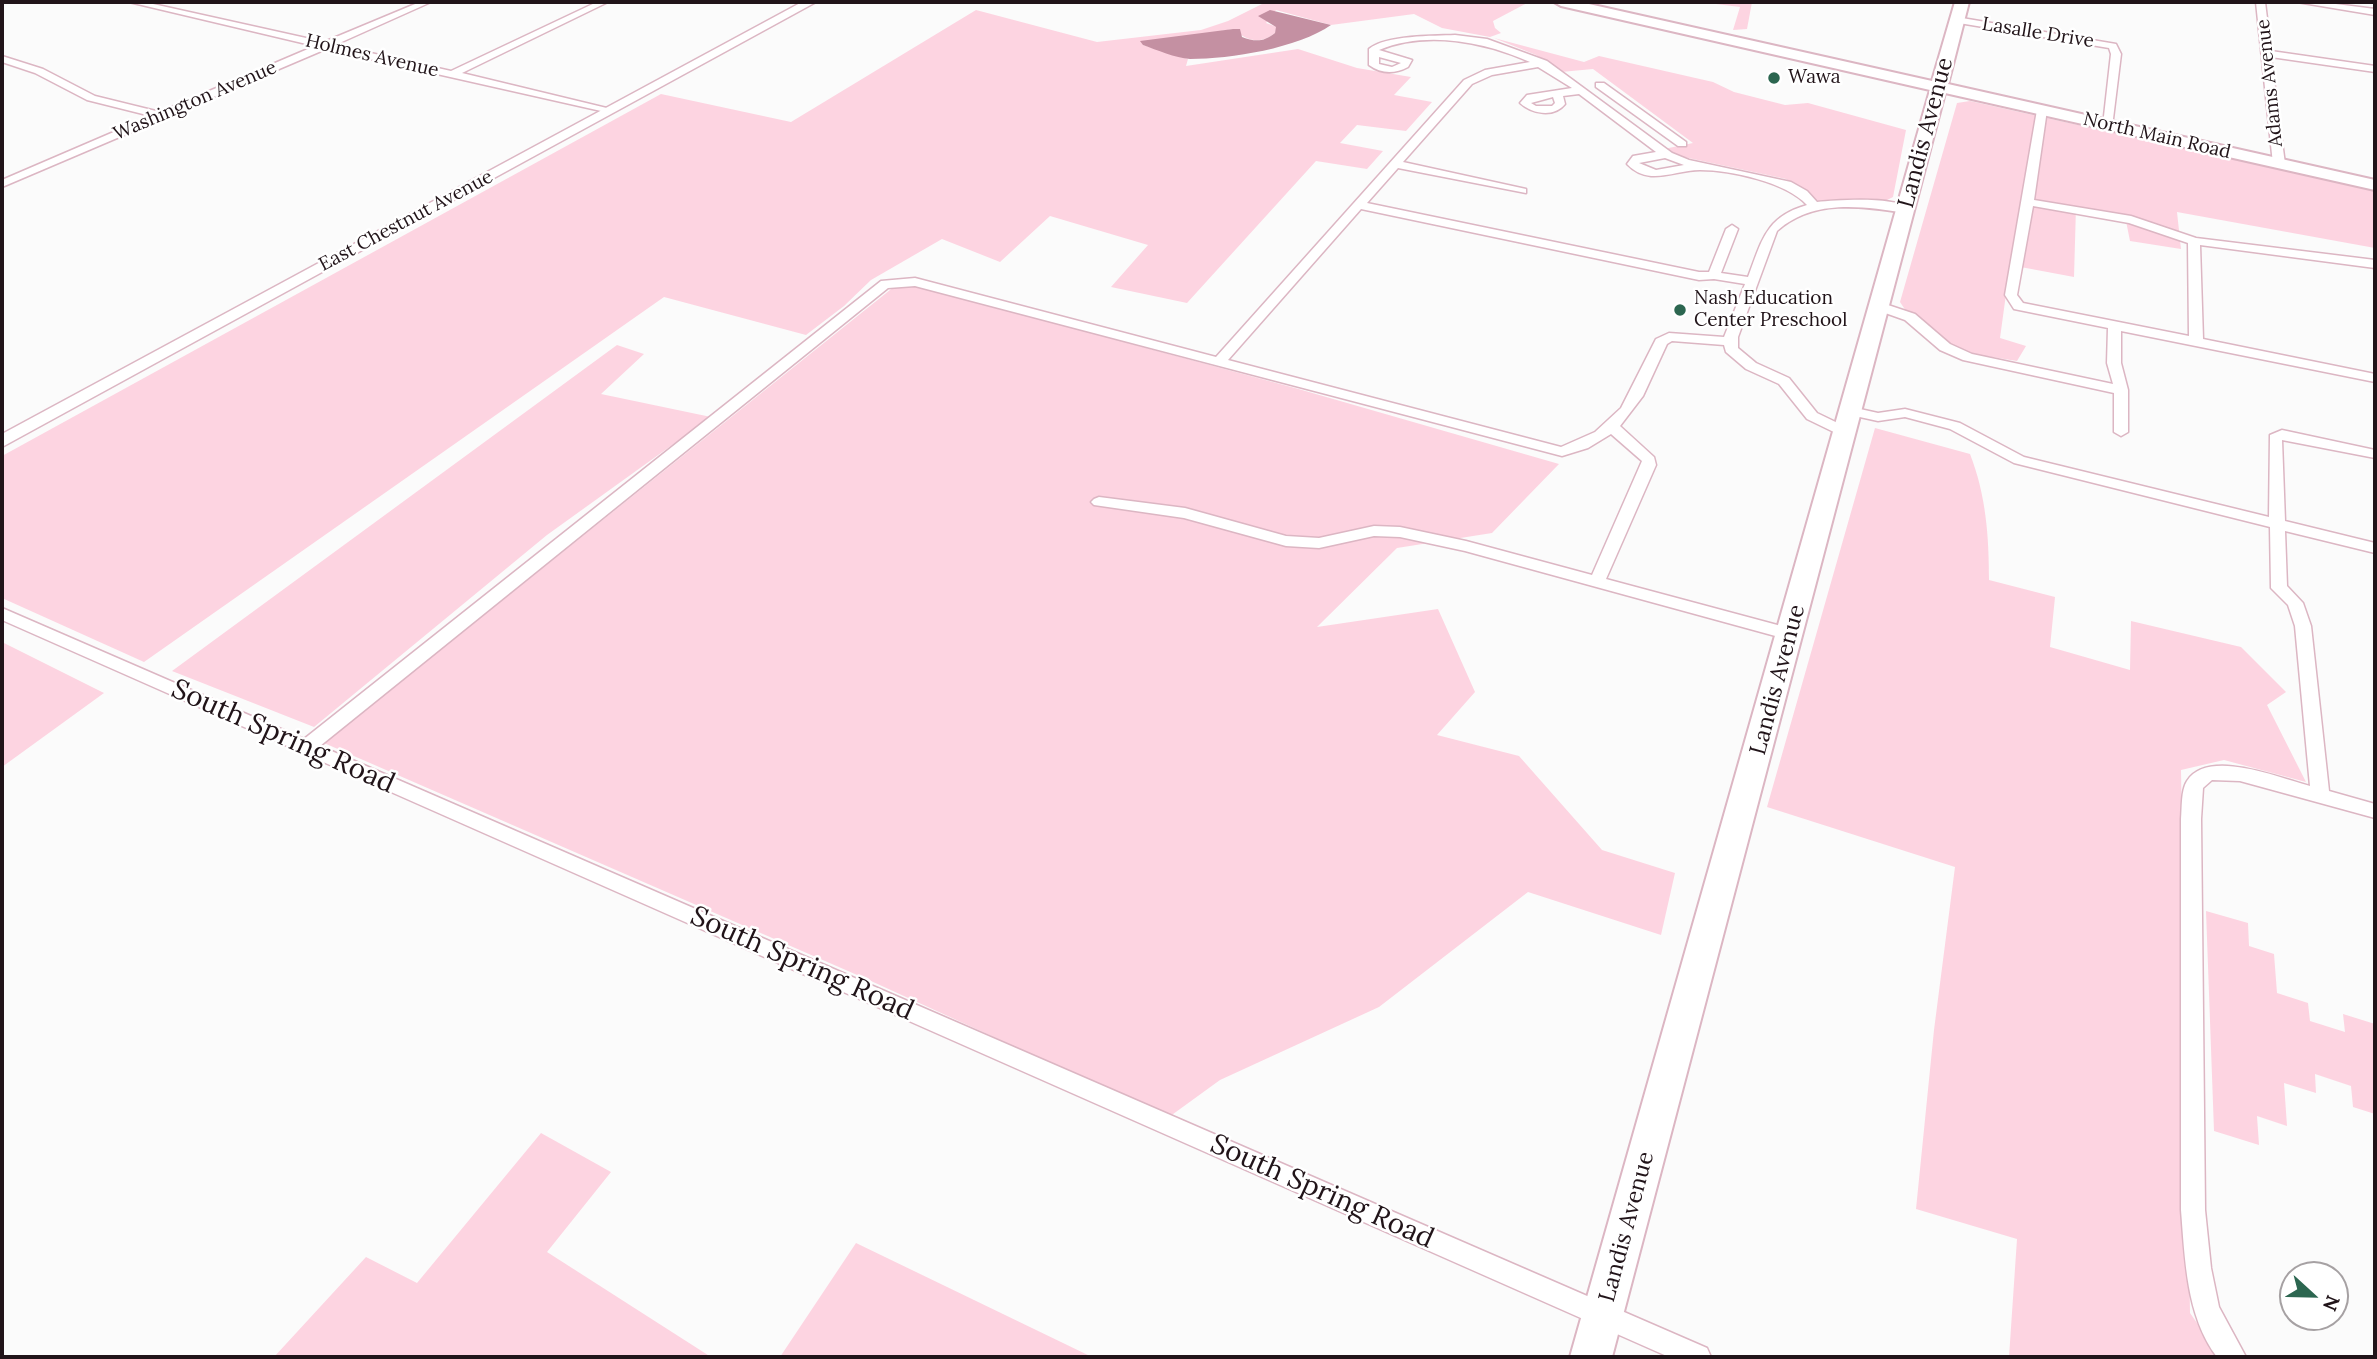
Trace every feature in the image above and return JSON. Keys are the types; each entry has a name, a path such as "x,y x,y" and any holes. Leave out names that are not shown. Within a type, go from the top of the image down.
{"main road":[{"name":"North Main Road","path":"1561,2 2375,185"},
{"name":"Landis Avenue","path":"1591,1357 1962,2"}],"street":[{"name":"Holmes Avenue","path":"133,2 610,110"},
{"name":"Washington Avenue","path":"2,184 427,2"},
{"path":"453,74 604,2"},
{"name":"East Chestnut Avenue","path":"2,441 810,2"},
{"name":"Adams Avenue","path":"2260,2 2279,164"},
{"path":"2302,2 2375,12"},
{"name":"Lasalle Drive","path":"1956,20 2113,46 2115,51 2108,125"},
{"path":"1376,53 1374,49 1382,45 1457,38 1493,42 1543,63 1667,154 1704,167 1786,183 1807,194 1815,207"},
{"path":"2266,52 2375,69"},
{"path":"2,59 39,71 90,98 162,116"},
{"path":"1221,360 1474,78 1489,72 1543,63"},
{"path":"1589,76 1682,144"},
{"path":"1556,94 1600,85"},
{"path":"2042,110 2011,295 2019,306 2375,378"},
{"path":"1642,136 1664,132"},
{"path":"1667,154 1637,159 1633,164 1648,173 1662,175 1686,167 1704,167"},
{"path":"1396,164 1522,191"},
{"path":"2028,202 2131,220 2194,241 2375,264"},
{"path":"1905,209 1861,204 1815,207 1781,220 1772,230 1731,342 1731,349 1741,360 1784,381 1812,416 1848,421 1905,414 1955,426 2018,460 2375,548"},
{"path":"1359,205 1699,276 1714,275 1752,282"},
{"path":"1714,275 1732,229"},
{"path":"2194,241 2196,342"},
{"path":"306,747 885,284 915,282 1221,360 1562,452 1577,448 1611,426 1636,401 1661,342 1669,337 1731,342"},
{"path":"1879,306 1910,317 1945,347 1968,357 2120,390"},
{"path":"2115,325 2114,363 2120,390 2121,432"},
{"path":"1597,582 1649,465 1649,460 1611,426"},
{"path":"2320,795 2303,626 2295,603 2279,588 2275,438 2282,434 2375,454"},
{"path":"1099,502 1185,513 1286,541 1319,543 1374,531 1400,532 1466,546 1790,634"},
{"name":"South Spring Road","path":"2,614 1698,1357"},
{"path":"2233,1357 2210,1321 2197,1255 2193,1210 2191,819 2194,785 2208,773 2226,772 2375,811"}],"shaded area":[{"path":"1266,2 1529,2 1493,21 1495,28 1501,33 1490,37 1442,28 1414,14 1331,25 1276,10 1266,23 1277,27 1275,33 1264,39 1248,39 1233,29 1143,45 1188,59 1186,66 1298,49 1357,68 1411,77 1394,95 1432,102 1406,131 1357,125 1340,143 1383,151 1367,169 1316,161 1187,303 1111,287 1148,245 1050,216 1000,262 942,239 871,280 844,306 806,335 664,297 144,662 2,598 2,456 661,94 791,122 976,10 1097,42 1201,30 1228,21"},
{"path":"1700,2 1752,2 1747,29 1733,30 1740,7"},
{"path":"1270,10 1331,25 1283,46 1206,58 1190,59 1166,54 1143,45 1140,41 1233,29 1240,29 1242,37 1263,40 1275,33 1276,27 1258,16"},
{"path":"1494,38 1584,62 1599,56 1713,82 1734,92 1785,105 1808,103 1906,130 1893,197 1887,200 1846,199 1824,203 1786,179 1679,156 1664,149 1693,143 1593,69 1561,72 1536,55"},
{"path":"1970,101 2375,191 2375,248 2177,212 2181,249 2130,241 2125,216 2076,207 2074,277 2010,265 2000,338 2026,346 2017,361 1960,352 1906,311 1900,302 1957,103"},
{"path":"895,286 920,287 1295,388 1559,464 1492,533 1397,548 1317,627 1438,609 1475,692 1437,735 1519,756 1602,850 1675,873 1661,935 1528,892 1379,1007 1220,1080 1169,1117 871,981 324,743"},
{"path":"617,345 644,354 601,394 711,417 547,535 314,727 172,671"},
{"path":"1875,428 1970,454 1986,516 1989,580 2055,597 2050,647 2130,670 2131,621 2241,647 2286,692 2267,705 2306,782 2224,760 2181,770 2190,1313 2221,1357 2009,1357 2017,1239 1916,1209 1934,1030 1955,867 1767,807"},
{"path":"2,642 104,693 2,767"},
{"path":"2206,911 2248,923 2249,946 2274,954 2277,993 2308,1003 2310,1021 2345,1032 2343,1014 2375,1024 2375,1114 2353,1107 2351,1086 2315,1074 2316,1093 2284,1083 2287,1126 2257,1116 2259,1145 2214,1131"},
{"path":"541,1133 611,1172 547,1252 711,1357 274,1357 366,1257 417,1283"},
{"path":"856,1243 1092,1357 780,1357"}],"place":[{"name":"Wawa","path":"1774,78"},
{"name":"Nash Education Center Preschool","path":"1680,310"}]}
